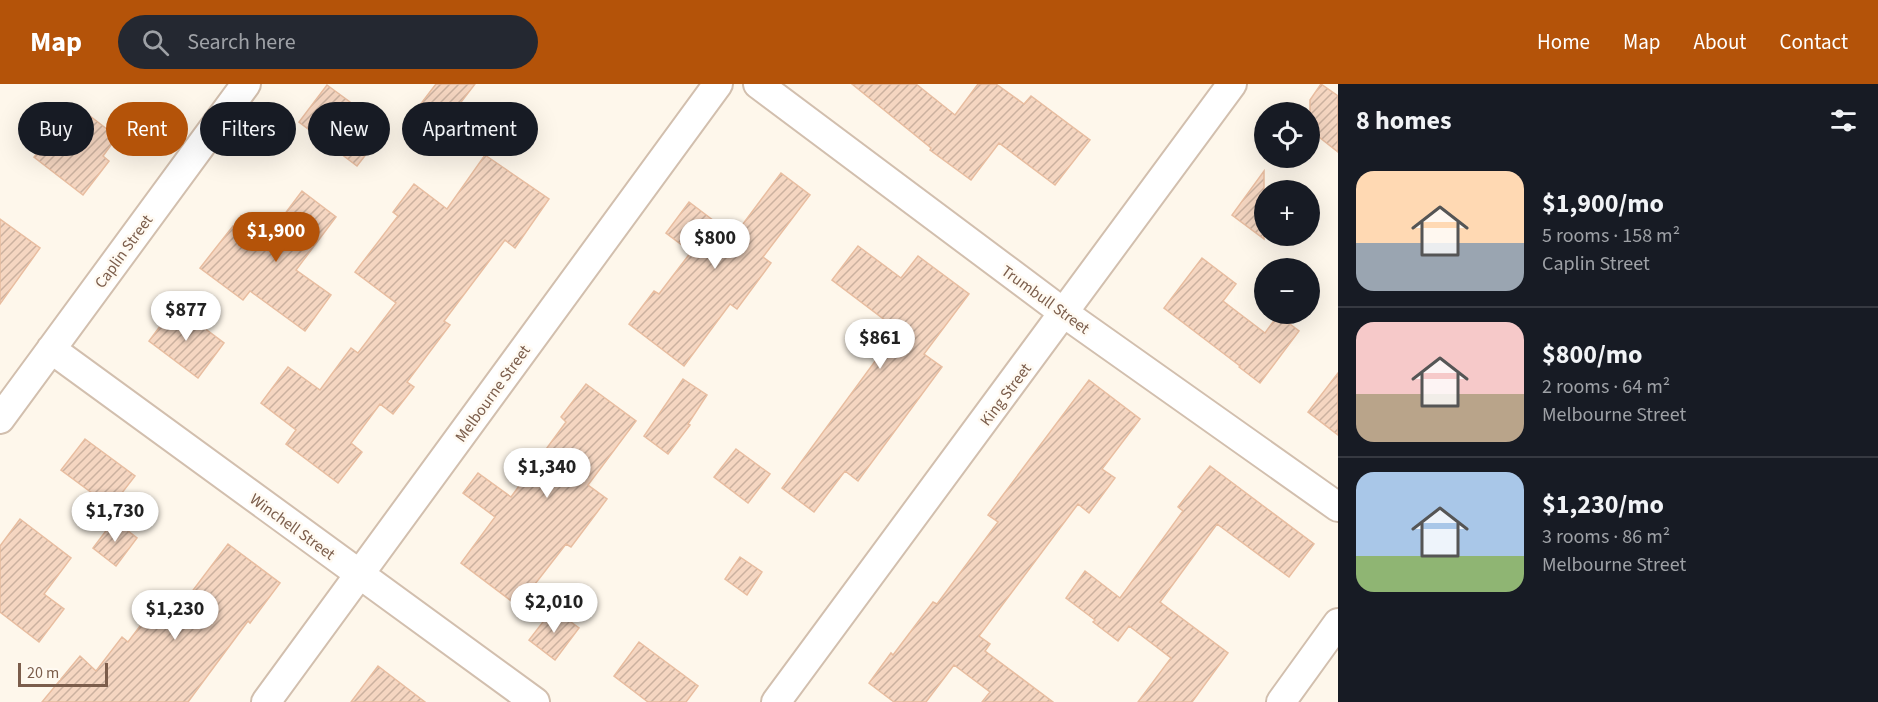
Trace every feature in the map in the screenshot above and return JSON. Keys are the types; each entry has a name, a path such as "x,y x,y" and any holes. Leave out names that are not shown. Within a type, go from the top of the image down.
{"street":[{"name":"Caplin Street","path":"0,419 246,84"},
{"name":"Melbourne Street","path":"266,702 718,84"},
{"name":"Trumbull Street","path":"758,84 1064,313 1338,507"},
{"name":"King Street","path":"776,702 1232,84"},
{"name":"Winchell Street","path":"51,349 534,702"},
{"path":"1281,702 1338,623"}],"building":[{"path":"436,84 475,84 461,102 422,102"},
{"path":"852,84 916,84 955,115 978,84 996,84 1024,104 1031,96 1090,140 1055,185 999,143 971,180 930,150 931,148"},
{"path":"1321,84 1338,96 1338,152 1320,138 1320,102 1310,102"},
{"path":"327,85 350,102 314,102"},
{"path":"308,110 308,129 299,122"},
{"path":"94,119 106,128 106,152 103,156 109,161 83,195 34,157 94,156"},
{"path":"344,156 365,156 357,166"},
{"path":"484,156 549,199 515,248 505,240 444,321 450,325 407,382 414,387 393,414 380,404 351,443 362,452 338,483 286,444 296,430 261,403 288,367 320,390 351,348 358,353 396,303 355,272 398,216 393,212 414,184 447,209"},
{"path":"1264,171 1264,180 1257,180"},
{"path":"781,173 810,195 763,257 771,263 737,309 730,304 684,366 629,324 654,291 659,294 691,252 666,233 689,202 734,236"},
{"path":"1254,185 1254,232 1232,215"},
{"path":"302,191 336,217 296,270 331,295 305,331 250,291 243,300 200,268 233,226 260,247"},
{"path":"0,219 40,248 0,304"},
{"path":"858,246 901,278 918,256 969,294 924,354 942,367 858,481 845,471 814,512 782,488 898,330 832,280"},
{"path":"1202,258 1236,284 1223,301 1265,333 1272,324 1290,324 1299,331 1260,383 1164,308"},
{"path":"175,306 224,343 198,378 149,341"},
{"path":"1338,373 1338,435 1308,412"},
{"path":"683,379 707,395 688,424 690,425 668,454 644,436"},
{"path":"1089,380 1140,419 1102,469 1115,478 1089,513 1078,504 979,636 990,644 985,651 1053,702 982,702 990,692 954,665 926,702 894,702 869,683 933,602 937,604 998,522 988,515"},
{"path":"586,384 636,421 588,485 607,499 571,547 566,544 518,606 461,563 495,517 463,493 478,473 511,497 566,422 561,417"},
{"path":"85,439 135,476 111,507 61,470"},
{"path":"736,449 770,474 748,503 714,477"},
{"path":"1210,466 1314,544 1289,577 1217,524 1160,602 1228,653 1192,702 1138,702 1171,658 1129,626 1118,641 1066,598 1085,571 1120,598 1183,511 1178,507"},
{"path":"20,519 71,558 44,594 64,609 39,642 0,612 0,546"},
{"path":"114,520 137,538 116,566 93,548"},
{"path":"228,544 280,583 250,623 248,621 188,702 42,702 80,656 96,671 122,637 128,642 156,605 172,618"},
{"path":"740,557 762,572 747,595 725,579"},
{"path":"553,609 579,628 555,660 529,640"},
{"path":"639,642 698,686 686,702 648,702 614,676"},
{"path":"378,666 425,702 351,702"}]}
